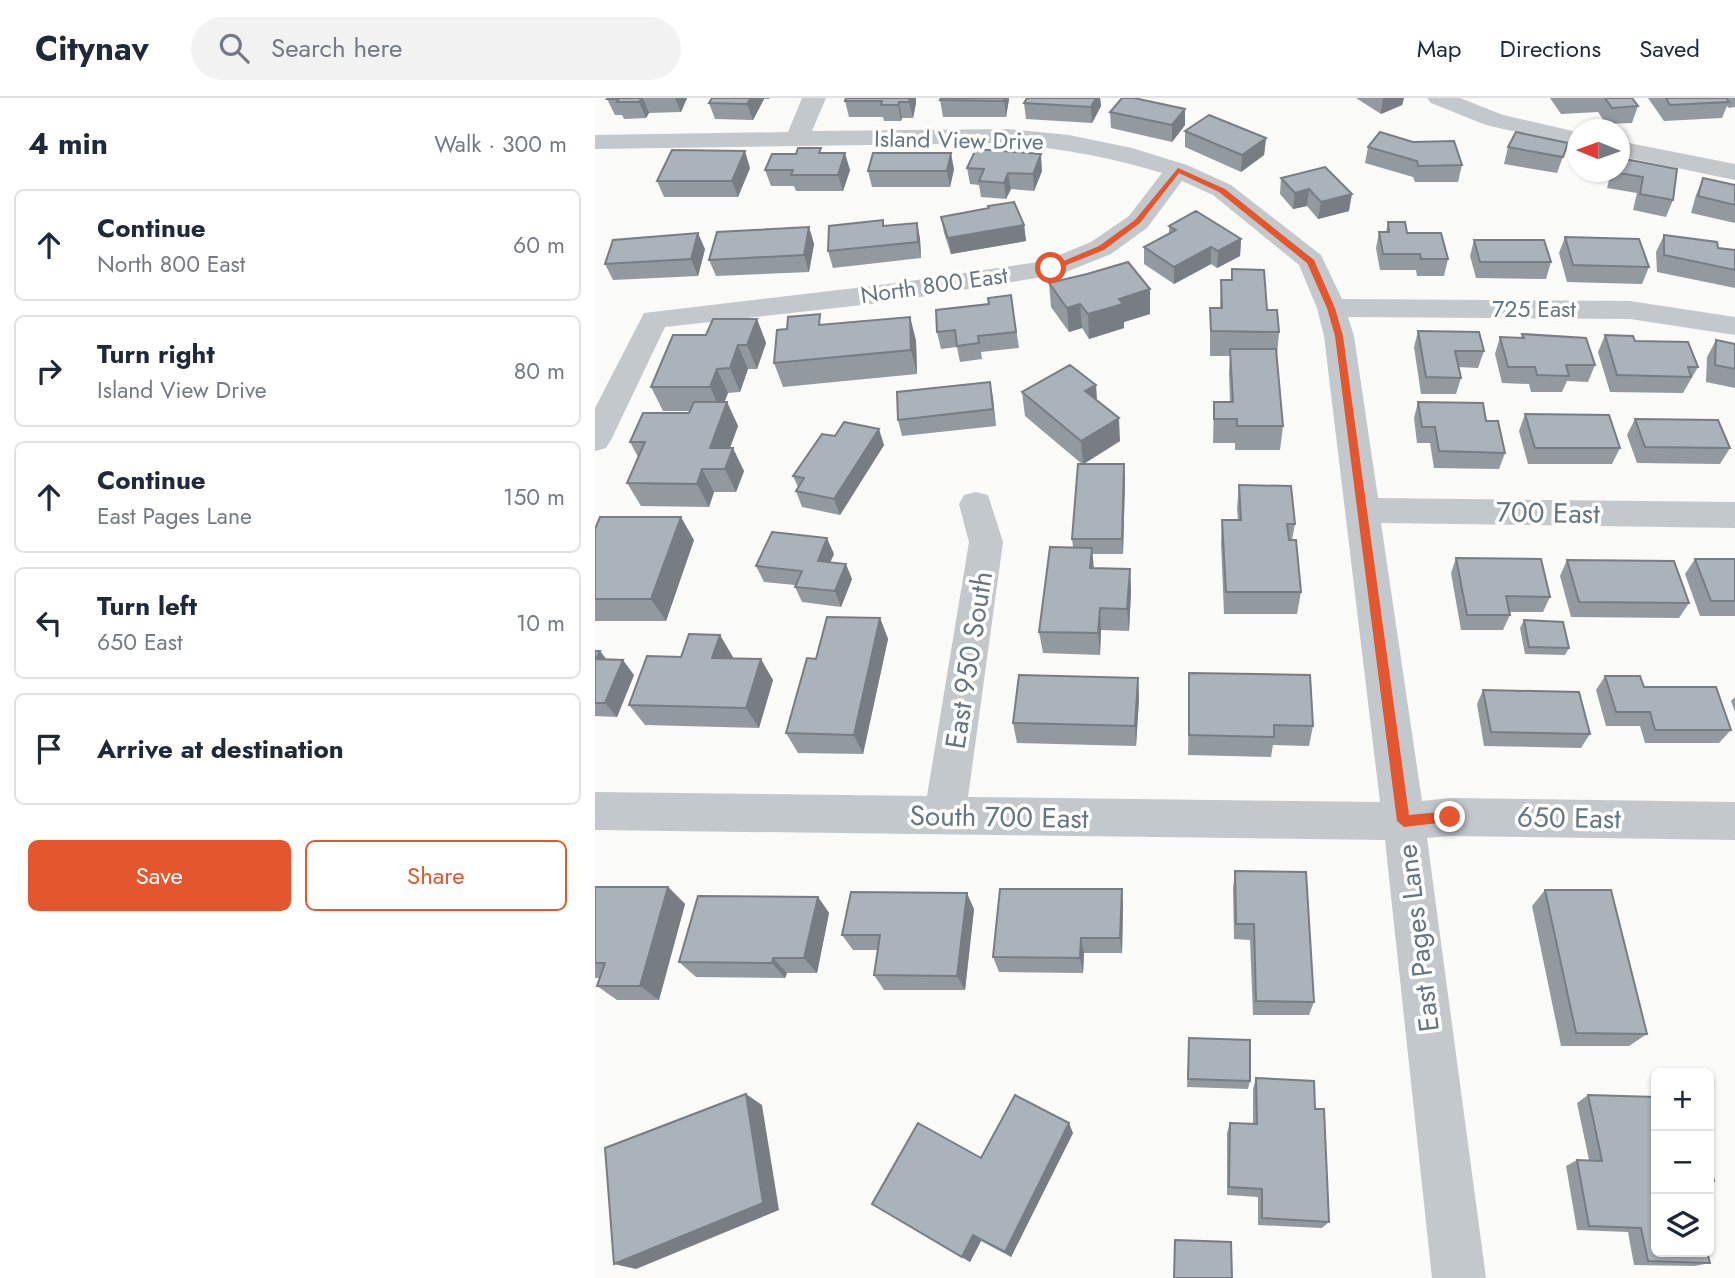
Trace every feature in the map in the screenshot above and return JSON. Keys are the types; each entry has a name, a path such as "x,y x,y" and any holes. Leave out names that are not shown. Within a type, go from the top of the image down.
{"street":[{"path":"797,139 814,98"},
{"path":"1439,98 1471,103 1514,125 1567,137"},
{"name":"Island View Drive","path":"595,142 1007,136 1069,142 1109,150 1178,170 1222,190 1311,261 1331,308"},
{"path":"1630,150 1735,172"},
{"name":"North 800 East","path":"595,440 654,318 889,293 1051,268 1101,248 1138,222 1178,170"},
{"name":"725 East","path":"1331,308 1630,310 1735,326"},
{"name":"East Pages Lane","path":"1331,308 1339,336 1404,821 1458,1278"},
{"name":"East 950 South","path":"945,816 986,542 976,503"},
{"name":"700 East","path":"1362,510 1735,515"},
{"name":"South 700 East","path":"595,811 1404,821"},
{"name":"650 East","path":"1404,821 1450,817 1735,821"}],"building":[{"path":"608,98 642,98 639,102 617,102 619,99"},
{"path":"712,98 751,98 747,104 709,103"},
{"path":"846,98 910,98 909,102 899,102 898,105 881,105 882,101 845,101"},
{"path":"1004,98 1004,101 940,100"},
{"path":"1027,98 1096,98 1091,107 1024,103"},
{"path":"1122,98 1185,109 1172,125 1110,112"},
{"path":"1605,98 1632,98 1638,106 1612,108"},
{"path":"1666,98 1726,98 1729,102 1670,105"},
{"path":"1209,115 1266,138 1242,155 1185,131"},
{"path":"1380,132 1413,142 1454,141 1462,165 1418,166 1417,161 1368,147"},
{"path":"1516,132 1567,143 1563,157 1508,147"},
{"path":"798,148 821,148 819,153 845,153 838,175 791,175 793,170 765,170 772,154 796,154"},
{"path":"976,149 1041,154 1033,174 1008,173 1004,183 979,181 984,169 967,168"},
{"path":"672,150 745,151 732,181 657,181"},
{"path":"873,153 951,153 947,171 868,171"},
{"path":"1630,160 1677,169 1673,200 1640,194 1643,177 1630,175"},
{"path":"1325,167 1352,194 1321,202 1309,189 1295,193 1281,178"},
{"path":"1703,178 1735,185 1735,205 1698,196"},
{"path":"1014,202 1024,225 948,238 941,217"},
{"path":"1196,211 1241,239 1218,251 1211,247 1174,267 1144,247 1176,230 1169,226"},
{"path":"883,220 883,226 917,223 918,242 828,251 829,226"},
{"path":"1388,222 1405,222 1407,233 1441,233 1448,259 1421,259 1420,254 1383,254 1379,232 1389,232"},
{"path":"809,227 804,255 709,260 717,232"},
{"path":"698,233 691,259 605,264 613,240"},
{"path":"1664,235 1717,242 1718,248 1735,250 1735,270 1664,255"},
{"path":"1565,237 1639,239 1649,267 1573,265"},
{"path":"1474,240 1544,240 1551,262 1480,262"},
{"path":"1128,262 1150,289 1119,299 1123,304 1088,314 1080,304 1067,308 1049,283 1087,274"},
{"path":"1232,269 1264,270 1267,310 1277,310 1279,332 1211,331 1210,308 1222,308 1221,280 1232,280"},
{"path":"1011,295 1016,332 978,336 979,343 957,346 955,330 937,332 936,310 989,304 988,298"},
{"path":"820,314 819,325 910,317 911,350 774,363 777,330 787,329 788,317"},
{"path":"713,319 757,319 747,345 738,345 730,368 717,369 710,387 651,387 673,335 706,335"},
{"path":"1418,331 1479,332 1484,351 1455,351 1461,378 1426,377"},
{"path":"1522,334 1586,338 1595,365 1566,365 1569,376 1537,375 1535,367 1508,367 1500,337 1524,338"},
{"path":"1605,335 1633,336 1635,341 1688,342 1698,367 1688,367 1691,377 1617,375"},
{"path":"1716,340 1735,344 1735,369 1715,365"},
{"path":"1230,349 1276,349 1283,426 1237,426 1237,419 1214,419 1214,402 1233,402"},
{"path":"1070,365 1096,385 1085,391 1119,418 1081,441 1022,392"},
{"path":"990,382 993,409 898,420 897,392"},
{"path":"694,402 727,402 710,448 733,448 725,469 702,469 697,484 627,483 645,442 630,442 643,413 689,413"},
{"path":"1418,402 1483,403 1486,421 1498,421 1505,453 1439,451 1435,427 1422,427"},
{"path":"1525,414 1609,415 1620,448 1535,448"},
{"path":"1635,419 1718,420 1730,448 1645,447"},
{"path":"844,422 879,429 834,499 796,491 804,478 793,476 822,434 835,436"},
{"path":"1078,464 1124,464 1122,539 1072,539"},
{"path":"1239,485 1291,486 1295,524 1287,524 1289,540 1296,540 1301,592 1226,592 1222,520 1241,520"},
{"path":"600,517 681,517 651,599 595,599 595,529"},
{"path":"772,532 827,538 818,561 846,564 835,591 795,587 802,571 756,566"},
{"path":"1050,547 1092,548 1090,568 1130,569 1127,609 1100,608 1098,633 1039,632"},
{"path":"1456,558 1541,559 1550,597 1506,596 1510,615 1467,615"},
{"path":"1695,559 1735,559 1735,601 1711,601"},
{"path":"1567,560 1674,561 1689,603 1579,602"},
{"path":"827,617 880,618 854,735 786,733 807,658 816,659"},
{"path":"1524,620 1563,622 1569,648 1529,647"},
{"path":"689,634 720,635 712,658 761,659 746,708 629,705 647,656 681,657"},
{"path":"595,651 600,651 596,659 623,660 605,703 595,703"},
{"path":"1189,673 1310,675 1313,726 1274,725 1274,737 1189,735"},
{"path":"1019,675 1138,678 1135,726 1013,723"},
{"path":"1605,676 1640,676 1644,687 1716,687 1731,730 1655,730 1650,712 1616,712"},
{"path":"1483,690 1579,692 1590,734 1491,732"},
{"path":"1235,871 1306,872 1314,1002 1256,1001 1254,924 1236,924"},
{"path":"595,887 668,887 640,986 597,986 605,963 595,963"},
{"path":"1000,889 1122,889 1120,938 1081,938 1080,958 993,957"},
{"path":"1545,890 1611,890 1647,1034 1576,1033"},
{"path":"851,892 967,893 957,976 874,975 880,935 842,935"},
{"path":"698,896 818,897 804,958 773,958 772,963 679,962"},
{"path":"1189,1038 1250,1040 1250,1081 1188,1079"},
{"path":"1256,1078 1314,1081 1315,1109 1324,1109 1329,1222 1262,1218 1262,1189 1229,1187 1230,1123 1257,1124"},
{"path":"746,1094 763,1203 614,1264 605,1148"},
{"path":"1015,1095 1069,1123 1005,1252 973,1235 962,1257 872,1204 918,1123 981,1158"},
{"path":"1588,1095 1651,1097 1651,1257 1708,1257 1710,1263 1648,1261 1641,1228 1589,1226 1577,1160 1602,1161"},
{"path":"1175,1240 1231,1242 1232,1278 1174,1278"}],"route":[{"path":"1051,268 1101,248 1138,222 1178,170 1222,190 1311,261 1331,308 1339,336 1404,821 1450,817"}]}
